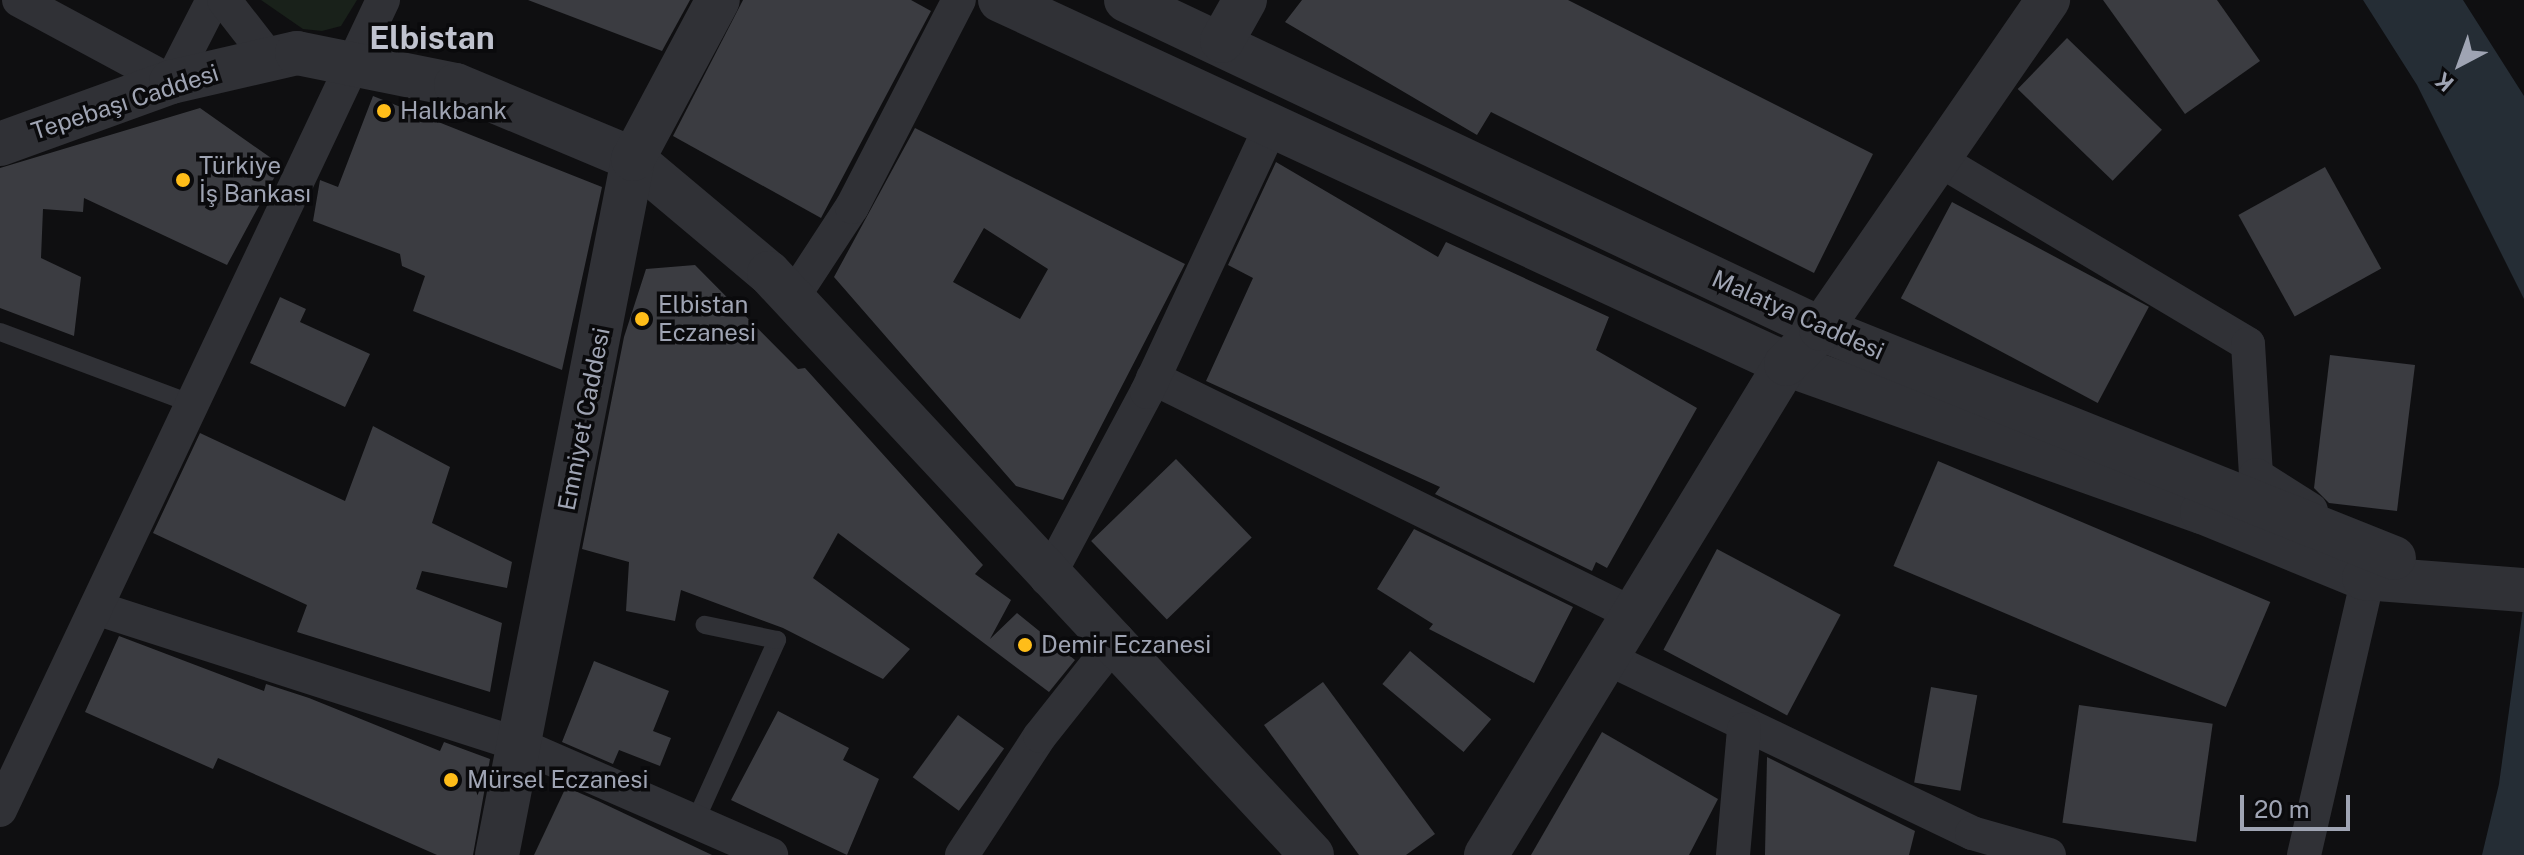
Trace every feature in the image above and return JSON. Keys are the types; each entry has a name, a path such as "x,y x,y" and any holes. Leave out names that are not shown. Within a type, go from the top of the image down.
{"street":[{"path":"19,0 171,82 213,0"},
{"path":"224,0 283,56 355,65 456,85 633,159 793,297 1047,579 1117,639 1312,855"},
{"path":"4,791 96,608 355,65 383,0"},
{"name":"Emniyet Caddesi","path":"497,855 522,746 633,159 718,0"},
{"path":"793,297 852,207 959,0"},
{"path":"1000,0 1270,128 1786,364 2202,512 2370,565 2506,590"},
{"name":"Malatya Caddesi","path":"1126,0 1222,41 1821,329 2370,565"},
{"path":"1222,41 1245,0"},
{"path":"1486,855 1609,659 1786,364 1821,329 1936,158 2048,0"},
{"name":"Tepebaşı Caddesi","path":"0,144 171,82 283,56"},
{"path":"1047,579 1153,378 1270,128"},
{"path":"1936,158 2248,344 2256,475 2370,565"},
{"path":"1153,378 1635,615"},
{"path":"2304,855 2370,565"},
{"path":"96,608 522,746 694,824 771,855"},
{"path":"962,855 1040,736 1117,639"},
{"path":"1609,659 1744,729 1972,833 2049,855"},
{"path":"1733,855 1744,729"}],"lane":[{"path":"0,332 193,404"},
{"path":"694,824 777,640 705,625"}],"shaded area":[{"path":"261,0 357,0 341,26 322,31 303,29"},
{"path":"2363,0 2463,0 2524,96 2524,299 2417,85"},
{"path":"2524,601 2524,855 2482,855 2499,784"}],"building":[{"path":"528,0 690,0 662,51"},
{"path":"743,0 911,0 931,11 821,218 673,136"},
{"path":"1302,0 1568,0 1873,154 1814,273 1491,112 1477,135 1285,22"},
{"path":"2103,0 2217,0 2260,61 2185,114"},
{"path":"2067,38 2162,130 2113,181 2018,89"},
{"path":"373,96 602,187 562,370 413,311 425,276 402,266 400,254 313,221 320,180 338,187"},
{"path":"200,108 281,165 227,265 84,198 83,212 43,209 41,258 81,277 74,336 0,308 0,168"},
{"path":"915,128 1185,264 1063,500 1016,486 834,277","holes":["984,228 1048,269 1020,319 953,282"]},
{"path":"1276,162 1438,257 1446,242 1609,317 1596,350 1697,408 1607,568 1596,562 1592,571 1435,494 1440,487 1206,381 1253,278 1228,265"},
{"path":"2325,167 2381,268 2295,316 2238,215"},
{"path":"1952,202 2149,307 2098,403 1901,298"},
{"path":"695,265 798,369 805,368 983,565 975,574 1011,600 990,639 1017,613 1075,660 1049,692 838,533 813,578 910,649 883,679 783,628 681,590 675,621 626,611 629,562 582,549 624,337 646,269"},
{"path":"280,297 306,309 300,322 370,354 345,407 250,363"},
{"path":"2330,355 2415,365 2397,511 2329,503 2314,488"},
{"path":"373,426 450,467 432,523 512,562 507,588 422,571 416,589 502,623 490,692 297,632 307,605 153,533 200,433 345,501"},
{"path":"1176,459 1252,537 1167,619 1091,541"},
{"path":"1938,461 2270,602 2226,707 1893,566"},
{"path":"1414,529 1573,607 1534,683 1429,629 1433,624 1377,589"},
{"path":"1717,549 1841,615 1787,715 1663,650"},
{"path":"119,636 264,691 266,684 309,698 440,751 444,742 490,759 473,855 437,855 218,758 213,769 85,712"},
{"path":"1410,651 1491,719 1464,752 1382,684"},
{"path":"594,661 669,691 653,731 671,738 660,766 619,750 613,764 562,742"},
{"path":"1323,682 1435,834 1406,855 1359,855 1264,725"},
{"path":"1931,687 1977,695 1960,791 1914,783"},
{"path":"2079,705 2213,724 2196,842 2062,823"},
{"path":"778,711 849,748 843,760 879,779 847,855 731,800"},
{"path":"958,715 1004,749 959,811 913,777"},
{"path":"1602,732 1718,799 1689,855 1531,855"},
{"path":"1767,757 1915,831 1909,855 1765,855"},
{"path":"566,787 598,801 712,855 534,855"}],"place":[{"name":"Halkbank","path":"384,111"},
{"name":"Türkiye İş Bankası","path":"183,180"},
{"name":"Elbistan Eczanesi","path":"642,319"},
{"name":"Demir Eczanesi","path":"1025,645"},
{"name":"Mürsel Eczanesi","path":"451,780"}],"district":[{"name":"Elbistan","path":"432,38"}]}
